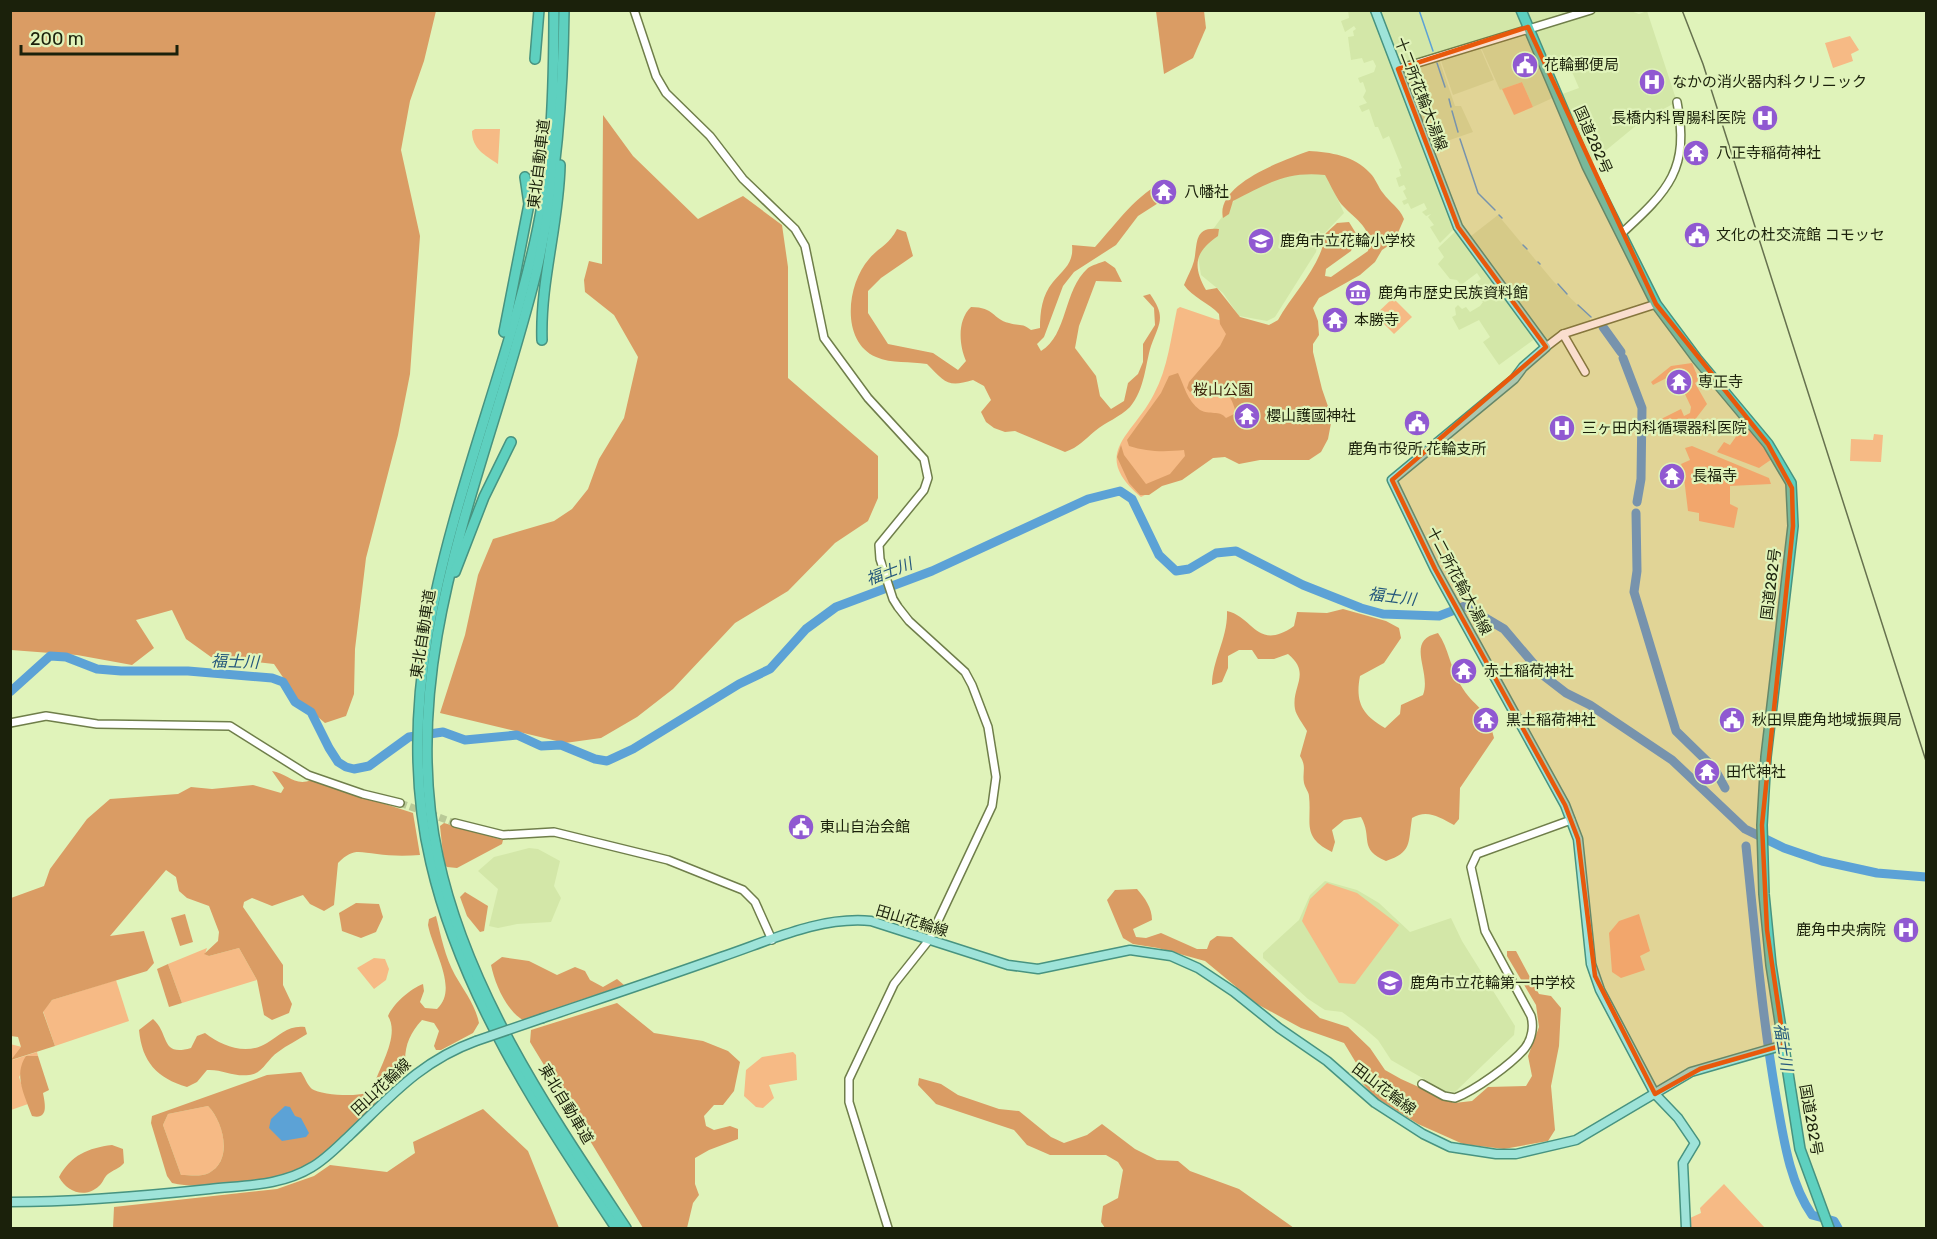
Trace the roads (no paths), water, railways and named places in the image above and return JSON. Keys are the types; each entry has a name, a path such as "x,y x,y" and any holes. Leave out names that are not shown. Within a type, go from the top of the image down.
{"highway":[{"path":"535,59 539,10"},
{"name":"東北自動車道","path":"554,10 554,82 541,206 535,241 488,411 458,506 431,611 423,657 421,744 423,825 444,912 463,962 510,1058 616,1228"},
{"name":"東北自動車道","path":"422,722 440,612 456,544 507,381 543,242 555,171 563,81 564,10"},
{"name":"国道282号","path":"1521,10 1587,166 1656,304 1697,359 1768,444 1791,483 1792,526 1766,758 1763,848 1769,943 1780,1046 1802,1159 1829,1227"},
{"path":"542,339 541,313 560,179 563,81"},
{"path":"488,411 524,243 529,204 525,177"},
{"path":"440,612 484,497 511,442"},
{"name":"東北自動車道","path":"421,744 438,858 467,951 518,1054 626,1228"}],"main road":[{"name":"十二所花輪大湯線","path":"1375,10 1458,227 1546,347 1523,367 1514,379 1392,480 1454,601 1552,778 1571,820 1580,849 1595,976 1613,1017 1655,1094 1678,1118 1695,1143 1683,1163 1686,1228"},
{"name":"田山花輪線","path":"10,1202 72,1202 144,1196 251,1186 293,1177 313,1167 330,1153 417,1071 441,1055 772,940 827,923 851,919 871,921 1008,965 1038,969 1130,950 1171,956 1186,962 1234,992 1279,1029 1327,1061 1375,1103 1423,1134 1450,1147 1516,1154 1558,1146 1586,1135 1700,1069 1780,1046"}],"street":[{"path":"634,10 656,76 666,93 710,136 743,179 795,230 805,246 824,338 868,398 924,459 928,478 924,490 879,545 880,559 893,598 909,621 965,672 988,727 995,762 996,783 992,806 929,940 894,984 849,1079 849,1102 888,1228"},
{"path":"1398,69 1528,27 1591,10"},
{"path":"1621,234 1652,206 1676,170 1680,157 1682,130 1677,102"},
{"path":"1546,347 1563,334 1656,304"},
{"path":"1563,334 1585,372"},
{"path":"10,723 46,716 97,724 230,726 308,775 363,794 400,803"},
{"path":"1422,1084 1444,1096 1455,1098 1480,1083 1526,1047 1533,1024 1531,1016 1485,931 1471,867 1477,854 1571,820"},
{"path":"455,824 503,835 554,832 668,860 743,890 755,902 772,940"}],"water":[{"path":"285,1106 290,1107 295,1116 301,1118 309,1133 306,1137 282,1141 269,1128 271,1119"}],"waterway":[{"path":"1419,10 1433,51"},
{"path":"1437,63 1445,87"},
{"path":"1449,99 1451,107"},
{"path":"1452,111 1458,132"},
{"path":"1460,139 1478,193 1495,210"},
{"path":"1499,215 1502,218"},
{"path":"1523,245 1527,249"},
{"path":"1558,284 1567,294"},
{"path":"1578,305 1591,317"},
{"name":"福士川","path":"1603,327 1621,352"},
{"name":"福士川","path":"1623,358 1642,408 1641,479 1637,502"},
{"name":"福士川","path":"10,692 50,656 66,657 97,669 188,671 272,678 283,682 295,702 311,712 338,762 354,769 369,766 409,737 443,732 465,740 517,735 541,746 561,745 595,759 607,761 633,749 739,684 770,669 806,629 836,607 932,571 1088,499 1120,491 1132,499 1159,555 1176,571 1189,569 1216,553 1236,551 1303,585 1361,608 1383,614 1439,616 1465,606 1504,629 1544,676 1566,693 1590,705 1672,760 1745,829 1784,848 1822,861 1877,873 1926,877"},
{"name":"福士川","path":"1636,513 1637,571 1634,592 1676,731 1714,768 1725,788"},
{"name":"福士川","path":"1746,846 1767,1038 1785,1146 1804,1203 1812,1215 1834,1221 1838,1228"}],"tunnel":[{"path":"400,803 455,823"}],"railway":[{"path":"1682,10 1703,64 1926,761"}],"place":[{"name":"花輪郵便局","path":"1525,65"},
{"name":"なかの消火器内科クリニック","path":"1652,82"},
{"name":"長橋内科胃腸科医院","path":"1765,118"},
{"name":"八正寺稲荷神社","path":"1696,153"},
{"name":"八幡社","path":"1164,192"},
{"name":"文化の杜交流館 コモッセ","path":"1697,235"},
{"name":"鹿角市立花輪小学校","path":"1261,241"},
{"name":"鹿角市歴史民族資料館","path":"1358,293"},
{"name":"本勝寺","path":"1335,320"},
{"name":"専正寺","path":"1679,382"},
{"name":"櫻山護國神社","path":"1247,416"},
{"name":"鹿角市役所 花輪支所","path":"1417,423"},
{"name":"三ヶ田内科循環器科医院","path":"1562,428"},
{"name":"長福寺","path":"1672,476"},
{"name":"赤土稲荷神社","path":"1464,671"},
{"name":"黒土稲荷神社","path":"1486,720"},
{"name":"秋田県鹿角地域振興局","path":"1732,720"},
{"name":"田代神社","path":"1707,772"},
{"name":"東山自治会館","path":"801,827"},
{"name":"鹿角中央病院","path":"1906,930"},
{"name":"鹿角市立花輪第一中学校","path":"1390,983"}],"park label":[{"name":"桜山公園","path":"1223,390"}]}
